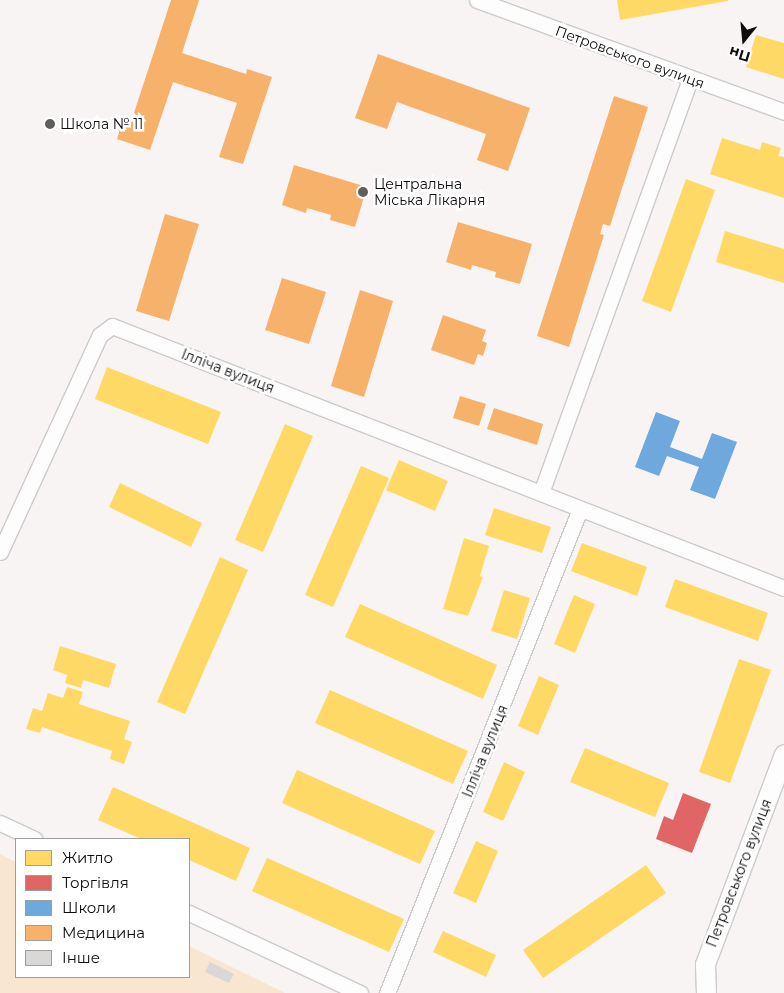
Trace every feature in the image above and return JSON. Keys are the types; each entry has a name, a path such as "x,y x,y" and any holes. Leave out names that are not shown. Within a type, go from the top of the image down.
{"main road":[{"name":"Петровського вулиця","path":"706,993 705,964 784,754"}],"street":[{"name":"Петровського вулиця","path":"477,0 690,80 784,112"},
{"path":"541,493 690,80"},
{"name":"Ілліча вулиця","path":"0,552 100,335 112,326 784,588"},
{"name":"Ілліча вулиця","path":"387,993 580,509"},
{"path":"0,823 32,838"},
{"path":"190,914 360,993"}],"shaded area":[{"path":"0,854 15,862 15,978 190,978 190,946 285,993 0,993"}],"building: Житло":[{"path":"617,0 728,0 728,1 620,20"},
{"path":"756,35 784,43 784,79 746,67"},
{"path":"722,138 760,150 762,142 781,148 778,156 784,157 784,198 710,174"},
{"path":"686,179 715,190 671,312 642,301"},
{"path":"725,231 784,249 784,283 716,262"},
{"path":"107,367 221,412 208,444 95,399"},
{"path":"285,424 313,436 263,552 235,540"},
{"path":"399,460 448,481 435,511 386,490"},
{"path":"361,466 389,478 333,607 305,595"},
{"path":"120,483 202,523 191,547 109,507"},
{"path":"494,508 551,527 542,553 485,535"},
{"path":"464,538 489,546 480,576 483,577 468,616 443,609"},
{"path":"582,543 647,567 637,596 571,571"},
{"path":"220,557 248,570 185,714 157,702"},
{"path":"675,579 768,613 758,641 665,607"},
{"path":"504,590 530,598 517,639 491,631"},
{"path":"574,595 595,604 575,653 554,644"},
{"path":"360,604 497,665 483,699 345,637"},
{"path":"60,646 116,664 109,688 83,680 81,688 65,683 67,675 53,670"},
{"path":"739,659 771,670 730,783 699,772"},
{"path":"539,676 559,685 538,735 518,726"},
{"path":"67,687 83,692 79,704 130,721 124,739 132,742 124,764 110,759 112,751 42,727 40,733 26,729 33,708 42,711 48,693 63,698"},
{"path":"330,690 468,751 453,784 315,723"},
{"path":"585,748 669,783 655,817 570,782"},
{"path":"504,762 525,772 503,821 483,812"},
{"path":"297,770 435,831 420,864 282,803"},
{"path":"113,787 250,848 236,881 190,860 190,838 139,838 98,820"},
{"path":"476,841 498,851 476,903 453,893"},
{"path":"267,858 404,919 389,952 252,891"},
{"path":"646,865 666,893 543,978 523,950"},
{"path":"443,931 496,955 486,977 433,952"}],"building: Торгівля":[{"path":"683,793 711,804 692,853 656,839 664,816 673,820"}],"building: Школи":[{"path":"656,412 680,421 670,447 702,459 712,433 737,442 715,499 690,490 699,467 667,456 659,476 635,467"}],"building: Медицина":[{"path":"171,0 199,0 182,53 246,74 247,69 272,77 243,164 219,157 237,103 173,82 150,150 117,139 122,122 130,125"},
{"path":"378,54 530,108 508,171 477,160 486,134 397,102 387,129 355,118"},
{"path":"614,96 648,107 610,226 603,224 600,234 604,235 569,347 537,336"},
{"path":"294,165 367,187 355,227 330,220 331,215 307,208 306,213 282,205"},
{"path":"165,214 199,224 169,321 136,311"},
{"path":"458,222 532,244 520,284 495,277 496,272 472,265 471,270 446,262"},
{"path":"282,278 326,292 309,344 265,330"},
{"path":"360,290 393,301 364,397 331,386"},
{"path":"443,315 486,330 482,341 487,343 483,356 478,354 474,365 431,350"},
{"path":"460,396 486,404 479,426 453,418"},
{"path":"494,408 543,424 537,445 487,429"}],"building: Інше":[{"path":"210,962 234,974 229,983 205,972"}],"place":[{"name":"Школа № 11","path":"50,124"},
{"name":"Центральна Міська Лікарня","path":"363,192"}]}
